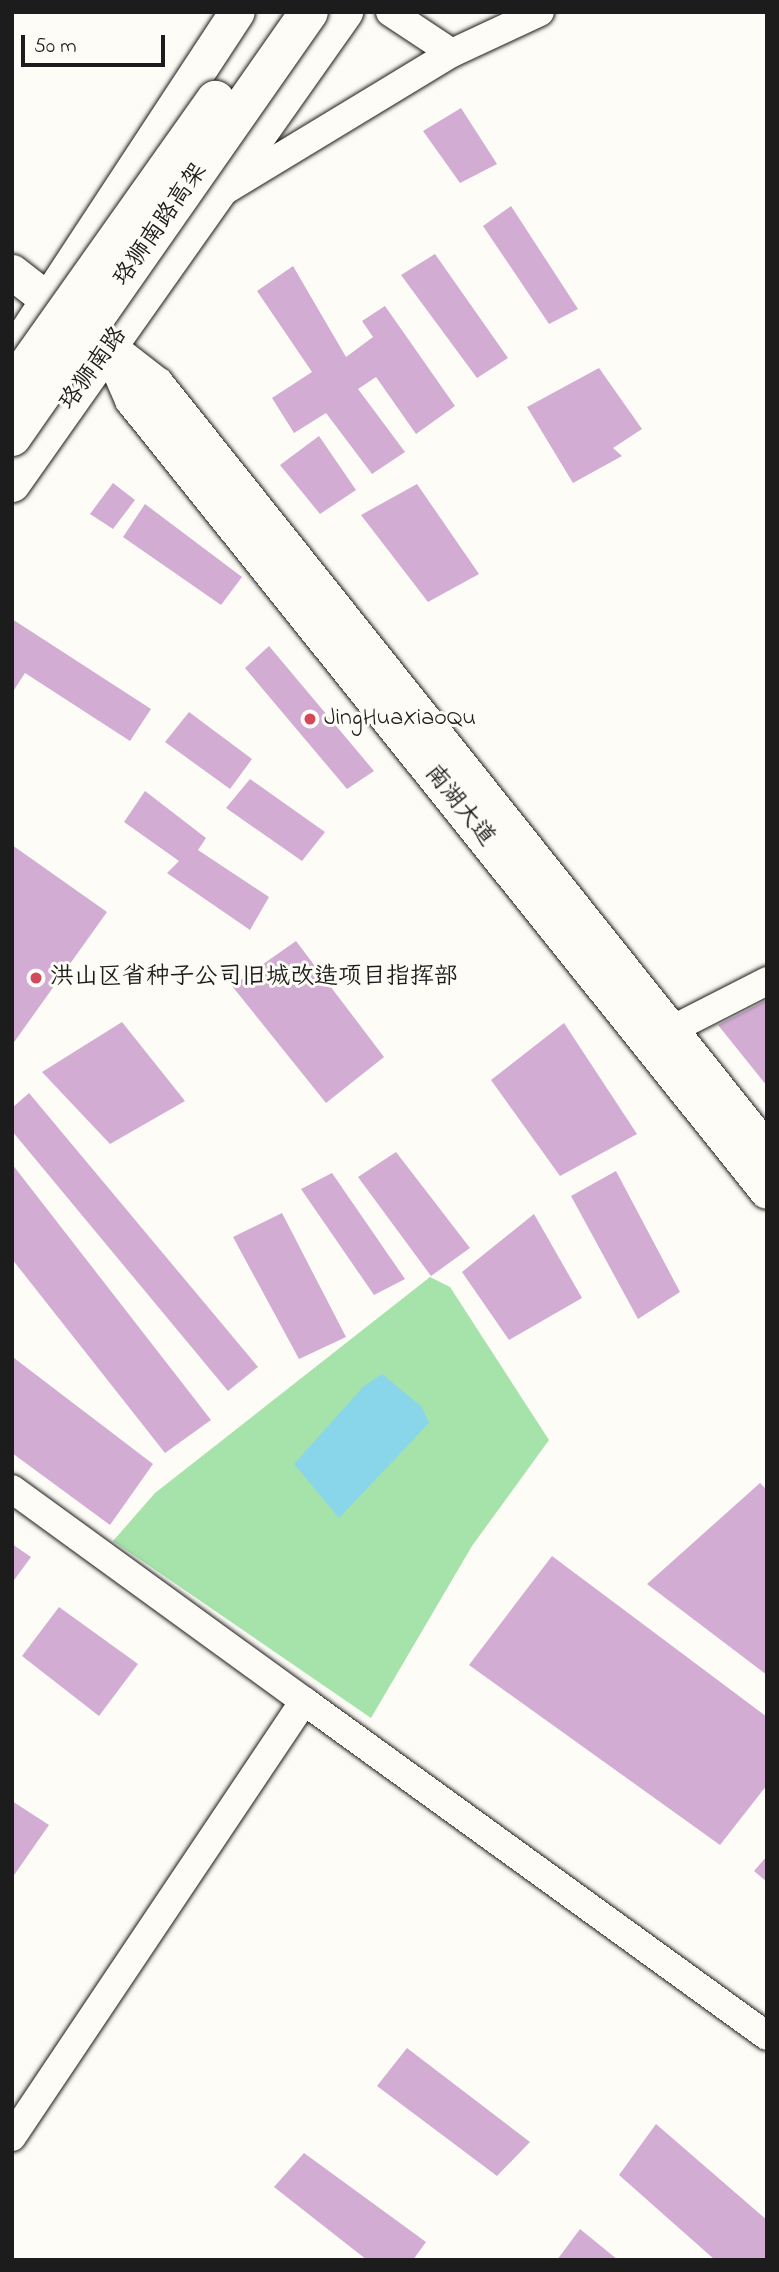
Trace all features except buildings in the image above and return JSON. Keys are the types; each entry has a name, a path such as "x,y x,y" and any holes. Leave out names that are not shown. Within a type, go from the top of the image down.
{"highway":[{"name":"珞狮南路高架","path":"12,387 277,12"},
{"name":"珞狮南路高架","path":"12,437 309,12"}],"main road":[{"path":"12,354 237,12"},
{"name":"珞狮南路","path":"12,484 345,12"},
{"name":"南湖大道","path":"12,272 48,296 109,348 767,1151"},
{"path":"72,400 101,383 144,391 145,360 141,327 155,284"},
{"path":"12,293 48,296"},
{"path":"12,319 12,329"},
{"name":"南湖大道","path":"144,391 767,1191"}],"street":[{"path":"390,12 452,53"},
{"path":"216,196 452,53 540,12"},
{"path":"670,1030 767,981"},
{"path":"12,1489 767,2036"},
{"path":"12,2137 304,1701"}],"green space":[{"path":"430,1277 450,1287 549,1440 472,1546 371,1718 113,1541 155,1493"}],"water":[{"path":"382,1374 422,1407 429,1423 339,1518 294,1464 364,1386"}],"place":[{"name":"JingHuaXiaoQu","path":"310,719"},
{"name":"洪山区省种子公司旧城改造项目指挥部","path":"36,978"}]}
